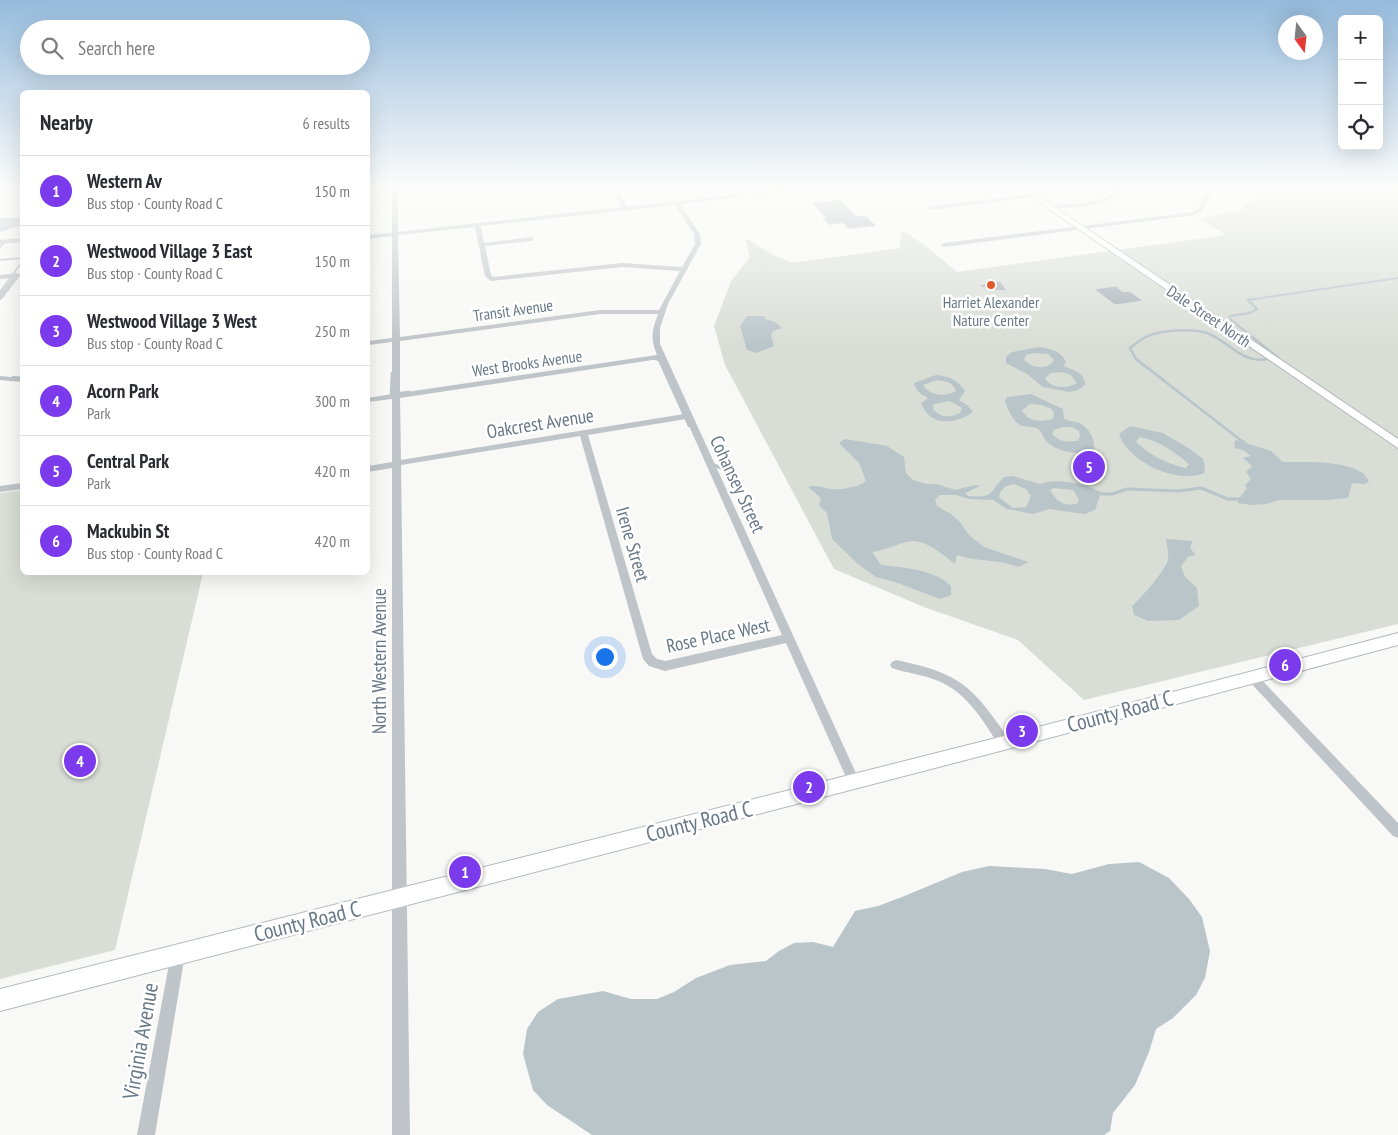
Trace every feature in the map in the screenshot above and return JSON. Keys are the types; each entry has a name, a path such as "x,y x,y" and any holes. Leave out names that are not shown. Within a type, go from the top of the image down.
{"main road":[{"name":"Dale Street North","path":"1098,240 1398,444"},
{"name":"County Road C","path":"0,1000 854,782 1398,639"}],"street":[{"path":"0,242 20,240"},
{"name":"North Western Avenue","path":"394,240 400,1135"},
{"path":"481,240 488,276 491,279 614,265 684,269"},
{"path":"482,245 523,240"},
{"name":"Cohansey Street","path":"698,240 696,250 670,291 662,312 655,336 661,357 854,782"},
{"path":"944,244 976,240"},
{"path":"0,277 20,275"},
{"path":"0,298 20,275"},
{"name":"Transit Avenue","path":"370,343 600,312 662,312"},
{"name":"West Brooks Avenue","path":"370,400 661,357"},
{"path":"2,380 20,380"},
{"name":"Oakcrest Avenue","path":"370,469 688,416"},
{"name":"Irene Street","path":"583,432 647,656 653,663"},
{"path":"0,489 20,486"},
{"name":"Rose Place West","path":"653,663 665,666 790,638"},
{"path":"896,665 936,673 960,686 979,704 1004,743"},
{"path":"1252,677 1398,832"},
{"name":"Virginia Avenue","path":"146,1135 178,954"}],"shaded area":[{"path":"746,240 773,255 793,263 900,248 900,240 917,240 957,272 1190,240 1398,240 1398,624 1084,700 1018,640 924,607 834,569 725,365 714,326 731,281 750,257"},
{"path":"747,316 765,316 765,319 775,322 782,328 773,331 771,335 774,346 756,353 747,350 740,326"},
{"path":"1040,347 1055,351 1064,358 1066,362 1063,366 1081,374 1085,385 1078,390 1069,392 1043,387 1027,374 1006,363 1006,357 1012,352","holes":["1034,353 1048,354 1054,360 1044,367 1031,365 1024,360 1026,355","1062,372 1071,375 1077,383 1059,387 1051,384 1045,378 1051,373"]},
{"path":"936,375 953,379 965,391 959,400 973,412 951,421 937,420 925,411 921,403 928,398 919,392 914,383","holes":["937,380 951,384 956,391 943,395 933,393 923,385","950,401 962,408 960,413 945,416 933,409 934,404"]},
{"path":"1031,394 1063,409 1064,419 1081,424 1091,434 1094,443 1093,453 1069,452 1052,446 1038,429 1023,426 1016,422 1006,405 1007,397","holes":["1030,404 1052,409 1054,415 1052,419 1039,421 1028,417 1022,410","1072,427 1079,431 1080,437 1077,441 1063,441 1052,434 1054,430"]},
{"path":"1130,426 1163,433 1203,459 1204,473 1193,476 1180,476 1154,468 1132,453 1124,444 1119,434","holes":["1139,437 1166,447 1189,464 1186,468 1166,461 1153,455 1136,442"]},
{"path":"845,439 887,446 904,457 906,473 913,480 926,484 937,484 955,490 975,485 980,486 965,493 968,496 990,494 1004,477 1013,476 1040,484 1054,481 1071,482 1088,486 1101,492 1095,510 1085,514 1049,509 1033,514 1007,509 993,500 969,499 956,495 940,495 935,500 937,506 951,514 960,522 969,535 984,547 1028,562 1019,567 957,555 955,564 930,546 914,541 872,552 881,565 918,570 944,580 951,586 951,595 940,599 876,577 858,564 832,539 827,513 819,505 821,498 808,487 817,486 840,489 855,486 866,481 859,463 839,443","holes":["1014,484 1026,489 1031,496 1026,507 1013,508 999,497 1004,488","1054,488 1073,490 1079,499 1077,504 1064,504 1055,498 1050,490"]},
{"path":"1236,440 1271,451 1283,462 1323,462 1344,465 1363,473 1369,481 1365,484 1352,483 1348,498 1279,500 1267,504 1251,505 1238,503 1238,499 1247,489 1245,485 1251,479 1246,472 1252,466 1243,458 1251,456 1243,450 1235,448 1234,443"},
{"path":"20,490 20,575 203,575 115,950 0,979 0,493"},
{"path":"1166,539 1193,541 1190,547 1195,555 1188,557 1181,566 1185,577 1197,588 1199,606 1179,620 1148,621 1134,615 1132,606 1153,584 1163,570 1168,559"},
{"path":"1139,862 1169,878 1189,899 1202,917 1210,951 1205,978 1196,995 1173,1018 1156,1029 1149,1052 1135,1085 1113,1113 1110,1131 1104,1135 592,1135 547,1105 533,1090 523,1054 527,1029 538,1012 558,999 603,991 631,999 657,999 674,992 696,978 730,965 766,961 794,943 813,942 833,947 855,911 878,906 962,872 989,866 1045,869 1072,874 1109,864"}],"building":[{"name":"Harriet Alexander Nature Center","path":"992,281 1001,282 1007,291 992,290 978,286"},
{"path":"1116,286 1123,292 1130,291 1143,301 1115,305 1094,289"}],"waterway":[{"path":"0,241 5,241 0,247"},
{"path":"0,260 20,258"},
{"path":"0,292 20,265"},
{"path":"1248,300 1398,278"},
{"path":"1248,300 1255,299"},
{"path":"1230,318 1230,316 1250,313 1257,309 1248,300"},
{"path":"1231,320 1277,357"},
{"path":"1243,442 1136,359 1130,348 1142,339 1167,331 1201,331 1214,336 1242,355 1257,360 1266,359"},
{"path":"653,358 659,360 689,426"},
{"path":"392,373 391,394 409,392"},
{"path":"13,377 20,378"},
{"path":"1242,441 1247,445"},
{"path":"714,465 721,468"},
{"path":"1101,494 1112,494 1127,489 1179,491 1201,488 1228,499 1238,499"}],"place":[{"name":"Harriet Alexander Nature Center","path":"991,285"},
{"name":"Central Park","path":"1089,467"},
{"name":"Mackubin St","path":"1285,665"},
{"name":"Westwood Village 3 West","path":"1022,731"},
{"name":"Acorn Park","path":"80,761"},
{"name":"Westwood Village 3 East","path":"809,787"},
{"name":"Western Av","path":"465,872"}]}
